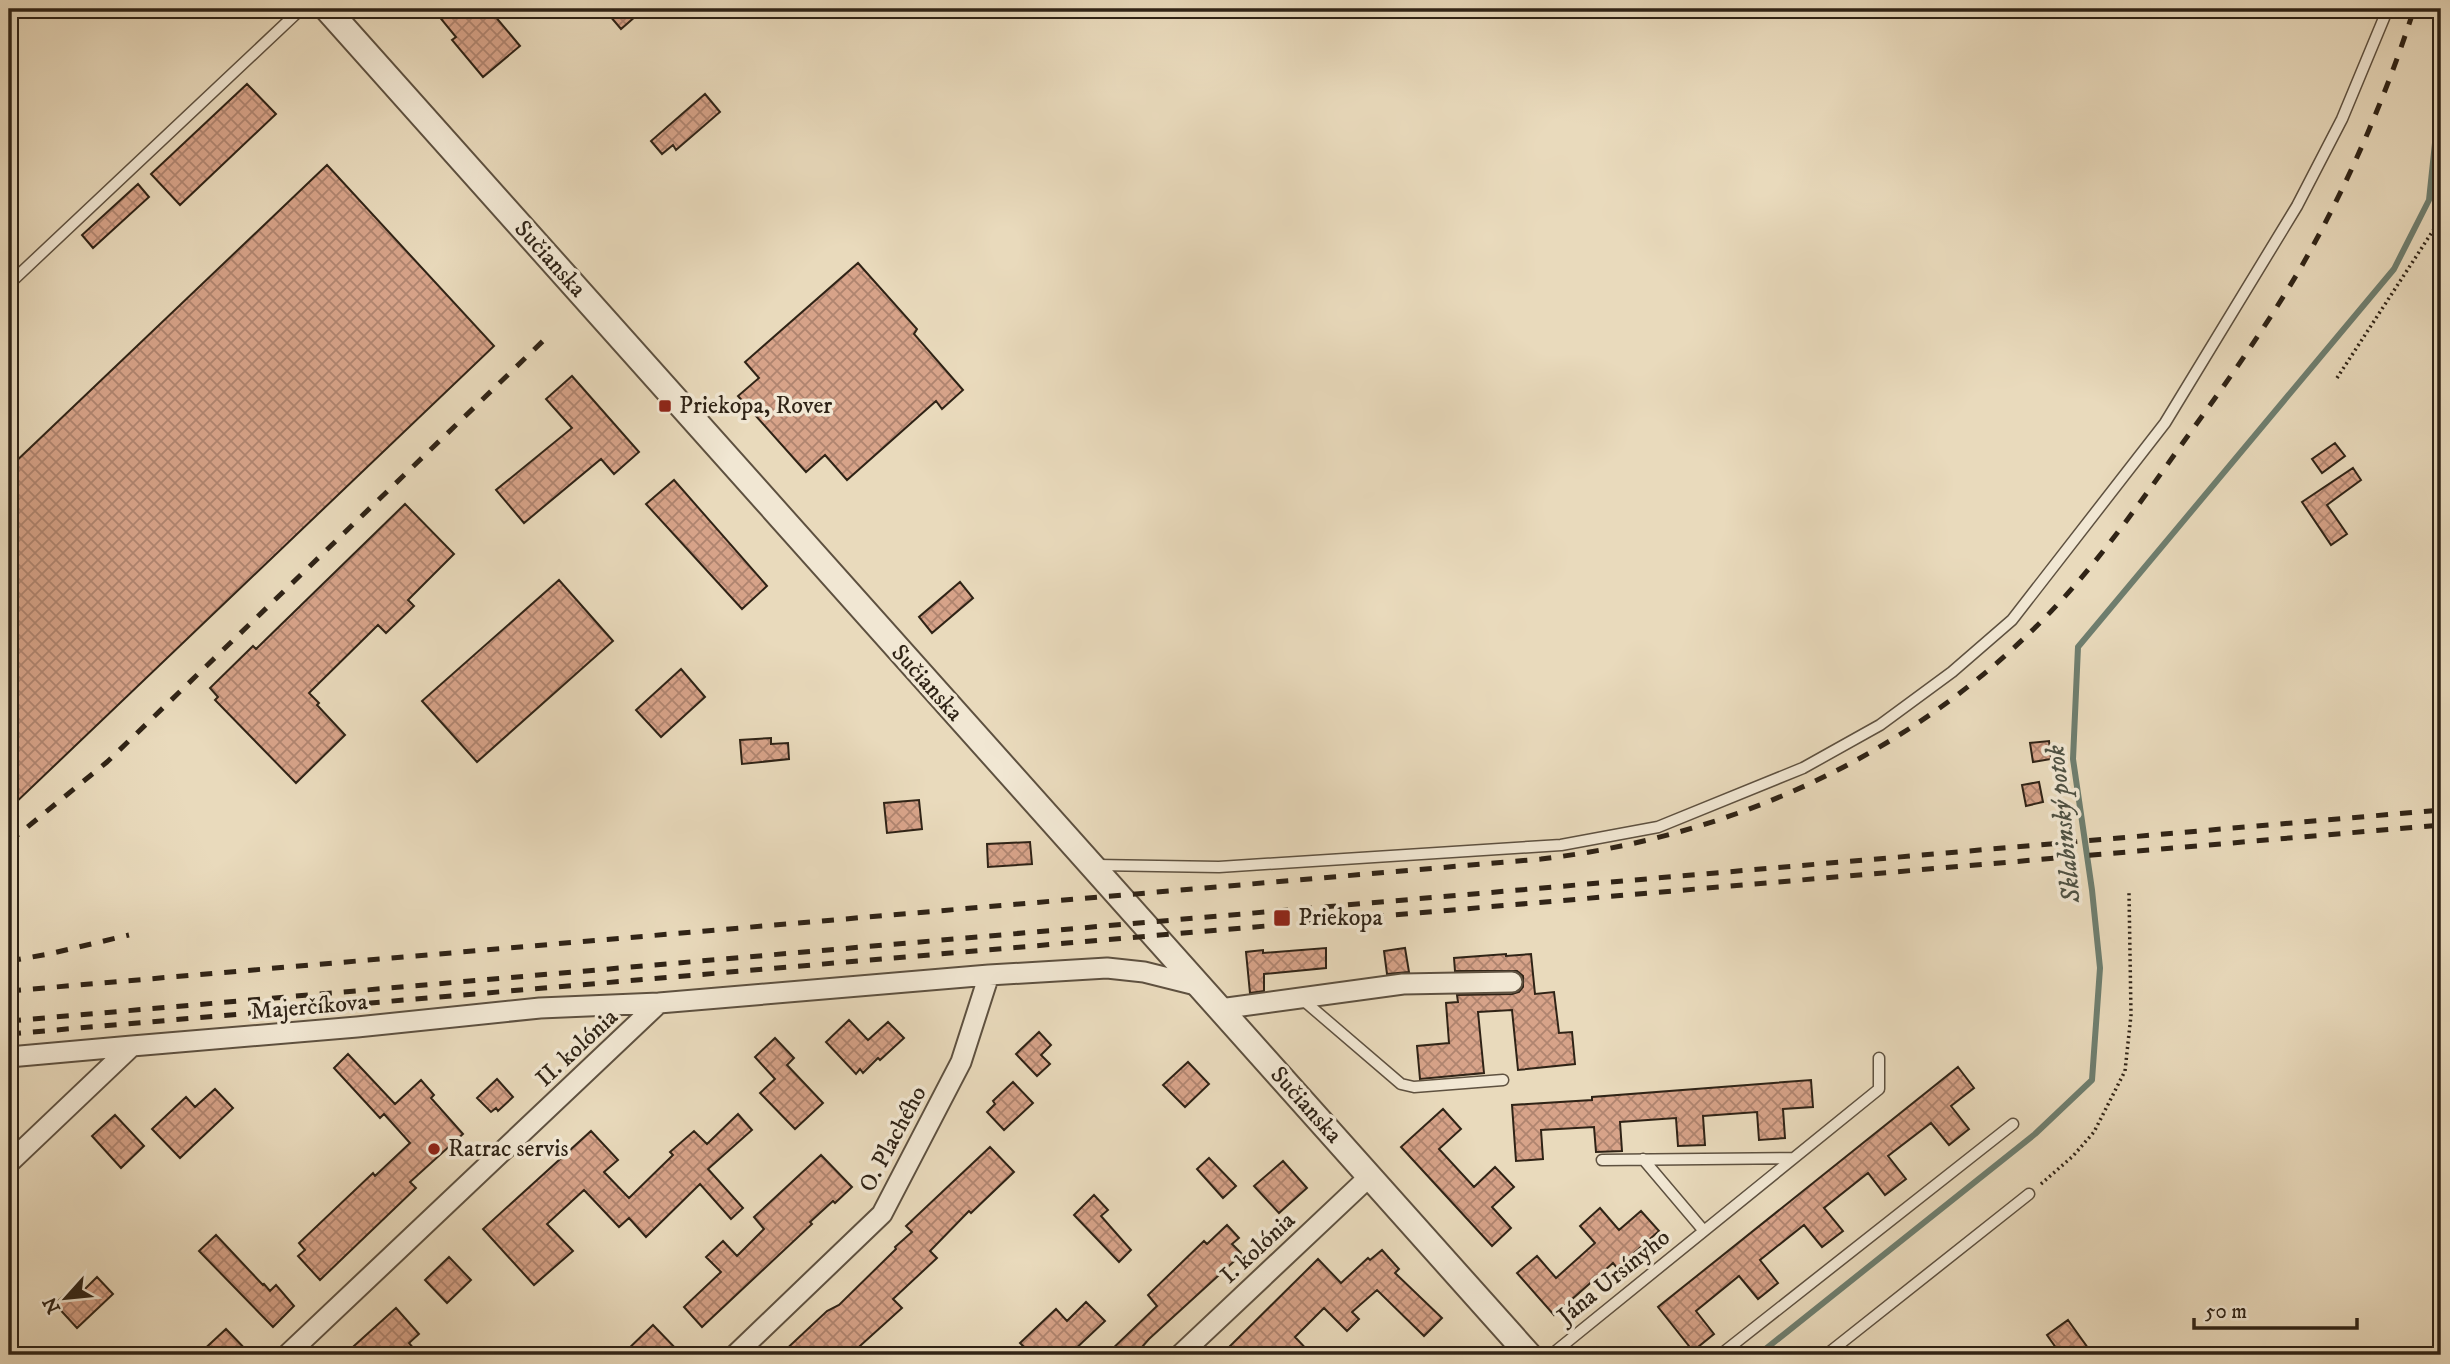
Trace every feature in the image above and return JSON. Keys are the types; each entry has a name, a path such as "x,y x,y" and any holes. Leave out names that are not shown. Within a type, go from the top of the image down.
{"street":[{"name":"Sučianska","path":"327,9 1528,1355"},
{"path":"659,1003 989,975 1107,968 1144,972 1200,986"},
{"name":"O. Plachého","path":"735,1355 882,1214 961,1062 989,975"},
{"path":"1220,1009 1403,984 1512,982"},
{"name":"Majerčíkova","path":"9,1057 540,1009 659,1003"},
{"name":"II. kolónia","path":"287,1355 659,1003"},
{"path":"9,1163 132,1046"},
{"name":"I. kolónia","path":"1180,1355 1370,1176"}],"lane":[{"path":"9,284 301,9"},
{"path":"1092,865 1219,867 1561,845 1658,827 1803,768 1880,725 1952,673 2012,620 2165,423 2297,206 2342,119 2386,9"},
{"path":"1303,999 1401,1084 1414,1087 1503,1080"},
{"name":"Jána Ursínyho","path":"1551,1355 1879,1089 1879,1058"},
{"path":"1720,1355 2013,1124"},
{"path":"1602,1160 1794,1158"},
{"name":"Jána Ursínyho","path":"1643,1159 1704,1231"},
{"path":"1826,1355 2029,1194"}],"path":[{"path":"2337,378 2436,226 2441,212"},
{"path":"2029,1194 2073,1156 2094,1132 2125,1071 2131,1015 2129,893"}],"building":[{"path":"433,9 489,9 520,46 483,77 452,40 456,37"},
{"path":"604,9 644,9 621,29"},
{"path":"247,84 276,114 180,205 151,174"},
{"path":"705,94 720,112 676,150 673,145 662,154 651,141"},
{"path":"327,165 494,346 9,809 9,468"},
{"path":"138,184 149,197 93,248 82,235"},
{"path":"858,263 917,329 914,334 963,390 942,409 936,401 847,480 825,455 806,472 738,396 759,378 745,362"},
{"path":"572,376 639,452 614,474 601,459 524,523 496,490 572,428 546,399"},
{"path":"2335,443 2345,456 2322,473 2312,459"},
{"path":"2353,468 2361,480 2327,505 2347,534 2331,545 2302,502"},
{"path":"674,480 767,586 742,609 646,504"},
{"path":"405,504 454,554 408,600 414,606 386,633 378,625 309,693 345,735 296,783 215,700 218,697 210,688 253,646 256,649"},
{"path":"559,580 613,641 477,762 422,701"},
{"path":"960,582 973,598 932,633 919,617"},
{"path":"681,669 705,697 661,737 636,710"},
{"path":"771,738 771,744 788,743 789,759 742,764 740,740"},
{"path":"2049,741 2051,759 2033,762 2030,743"},
{"path":"2039,782 2043,802 2026,806 2022,785"},
{"path":"919,800 922,829 887,833 884,803"},
{"path":"1030,842 1032,864 988,867 987,844"},
{"path":"1326,948 1326,968 1264,974 1264,991 1250,993 1246,952"},
{"path":"1405,948 1409,972 1387,974 1384,951"},
{"path":"1531,954 1535,994 1554,992 1559,1033 1572,1032 1575,1064 1518,1070 1512,1010 1478,1012 1484,1073 1420,1079 1417,1046 1449,1043 1446,1003 1458,1002 1457,995 1512,994 1523,987 1523,976 1517,971 1455,971 1454,958"},
{"path":"849,1020 868,1040 888,1022 904,1038 863,1073 860,1069 856,1074 826,1042"},
{"path":"1039,1032 1051,1045 1041,1055 1050,1064 1037,1076 1016,1054"},
{"path":"775,1038 794,1058 787,1065 823,1103 795,1129 760,1093 775,1079 755,1057"},
{"path":"348,1054 395,1104 421,1080 434,1095 431,1098 463,1134 410,1182 416,1188 320,1280 298,1256 305,1250 299,1243 373,1173 375,1176 410,1143 384,1114 380,1118 334,1068"},
{"path":"1188,1062 1209,1084 1185,1107 1163,1085"},
{"path":"1958,1067 1974,1088 1951,1106 1969,1129 1949,1145 1931,1123 1888,1156 1906,1179 1885,1195 1868,1173 1824,1208 1843,1231 1822,1247 1804,1225 1760,1260 1778,1283 1758,1299 1739,1276 1696,1311 1714,1334 1693,1351 1658,1307"},
{"path":"497,1079 513,1097 498,1111 496,1108 491,1112 477,1098"},
{"path":"1811,1080 1813,1107 1783,1109 1785,1138 1759,1140 1757,1112 1703,1116 1705,1145 1678,1146 1676,1118 1620,1122 1622,1151 1596,1152 1594,1127 1541,1130 1543,1159 1516,1161 1512,1105"},
{"path":"1013,1082 1033,1103 1004,1130 987,1112 995,1104 993,1101"},
{"path":"215,1089 233,1108 180,1158 152,1129 186,1097 195,1107"},
{"path":"1443,1109 1461,1129 1439,1149 1474,1187 1495,1167 1514,1187 1492,1207 1511,1228 1492,1246 1401,1147"},
{"path":"738,1114 752,1130 708,1169 743,1208 731,1219 700,1184 646,1237 629,1218 619,1227 584,1190 547,1224 573,1251 534,1285 483,1229 591,1131 618,1160 604,1172 629,1198 673,1155 670,1152 694,1131 707,1144"},
{"path":"115,1115 144,1146 121,1168 92,1136"},
{"path":"990,1147 1014,1172 971,1213 969,1211 930,1251 937,1258 893,1299 902,1308 850,1355 780,1355 827,1311 839,1305 896,1249 912,1232 906,1226"},
{"path":"821,1155 852,1187 810,1222 812,1224 702,1327 684,1307 721,1272 706,1257 723,1241 737,1256 764,1229 754,1217"},
{"path":"1209,1158 1236,1186 1223,1198 1197,1169"},
{"path":"1283,1161 1307,1188 1279,1213 1254,1186"},
{"path":"1094,1195 1108,1210 1101,1216 1131,1250 1119,1262 1074,1215"},
{"path":"1600,1208 1619,1230 1641,1211 1659,1231 1617,1268 1613,1263 1554,1315 1517,1273 1537,1256 1556,1278 1595,1243 1580,1226"},
{"path":"1227,1225 1239,1238 1232,1244 1242,1254 1135,1355 1106,1355 1157,1306 1148,1295 1204,1241 1207,1244"},
{"path":"216,1235 263,1285 270,1291 276,1285 294,1306 273,1327 199,1251"},
{"path":"1382,1250 1399,1269 1395,1273 1442,1318 1424,1336 1377,1290 1352,1312 1359,1319 1347,1331 1324,1308 1295,1337 1312,1355 1221,1355 1318,1259 1341,1283 1368,1258 1370,1260"},
{"path":"449,1257 471,1280 447,1303 425,1280"},
{"path":"97,1277 113,1294 77,1328 55,1304 69,1291 80,1294"},
{"path":"1086,1302 1105,1321 1069,1355 1032,1355 1020,1343 1056,1309 1067,1321"},
{"path":"396,1308 419,1334 409,1343 419,1355 344,1355"},
{"path":"2068,1320 2093,1355 2061,1355 2047,1335"},
{"path":"653,1325 682,1355 622,1355"},
{"path":"226,1329 251,1355 198,1355"}],"waterway":[{"name":"Sklabinský potok","path":"1758,1355 2035,1134 2092,1080 2100,968 2073,759 2078,647 2394,269 2429,200 2441,86"}],"railway":[{"path":"9,991 1541,859 1614,847 1686,830 1755,807 1822,778 1887,743 1948,702 2005,656 2058,604 2094,562 2220,391 2300,269 2364,142 2414,9"},
{"path":"9,842 107,762 544,340"},
{"path":"9,1021 2441,810"},
{"path":"9,1034 2441,825"},
{"path":"9,961 129,935"}],"place":[{"name":"Priekopa, Rover","path":"665,406"},
{"name":"Priekopa","path":"1282,918"},
{"name":"Ratrac servis","path":"434,1149"}]}
